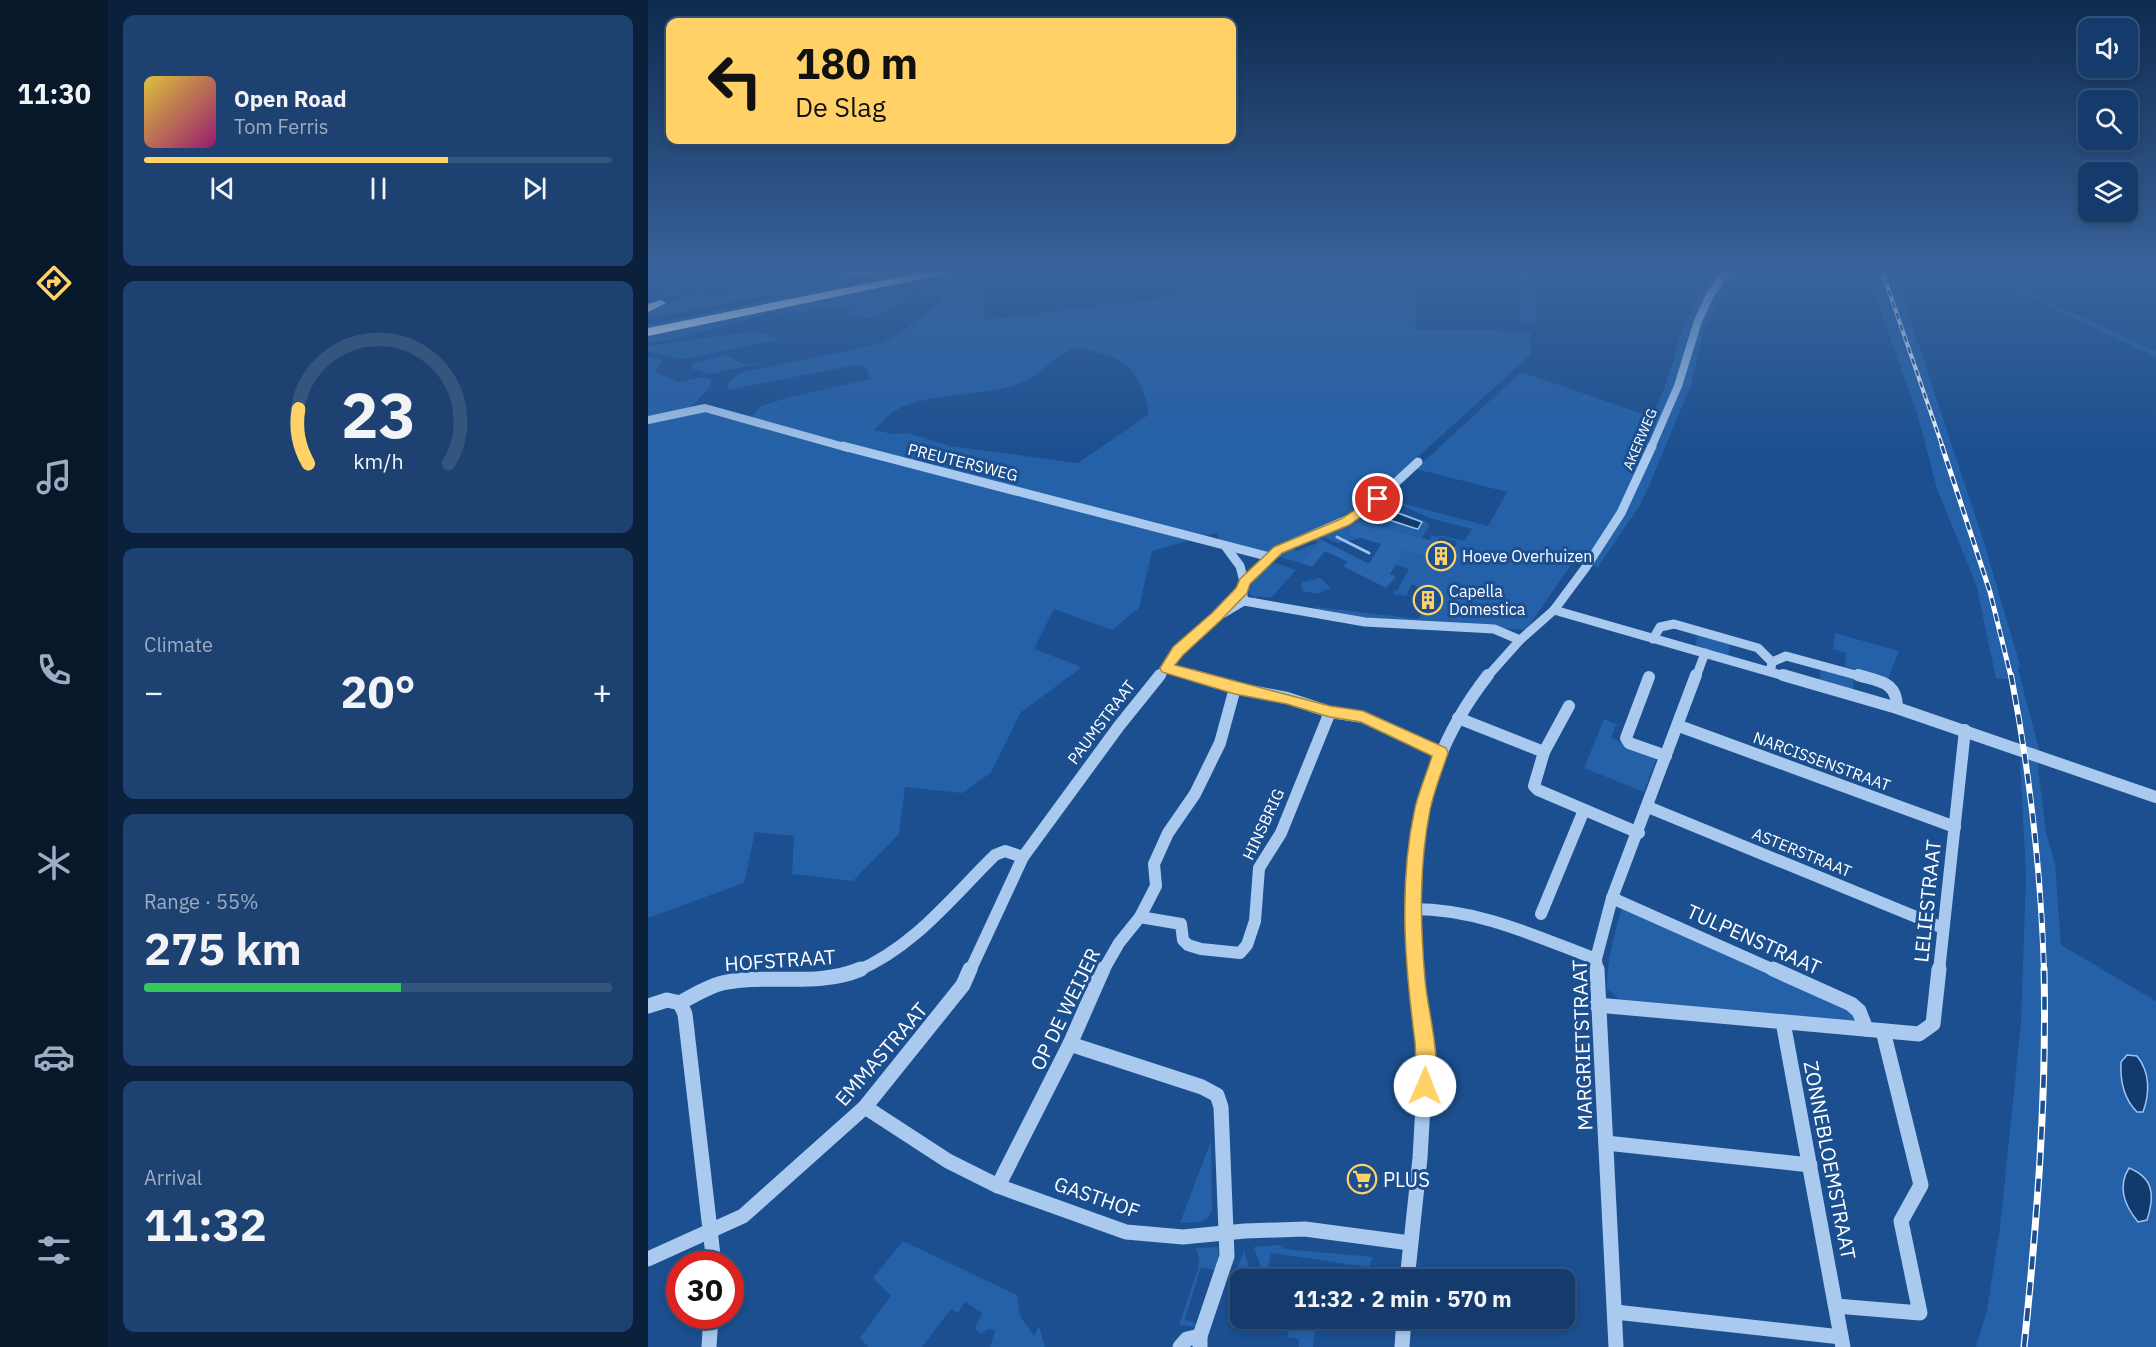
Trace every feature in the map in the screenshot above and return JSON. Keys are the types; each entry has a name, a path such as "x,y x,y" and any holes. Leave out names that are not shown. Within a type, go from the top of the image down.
{"street":[{"name":"AKERWEG","path":"1408,1269 1420,1148 1426,1052 1416,980 1413,909 1418,830 1431,778 1458,718 1491,672 1520,640 1554,610 1586,567 1630,496 1677,386 1694,331"},
{"name":"PREUTERSWEG","path":"648,420 705,408 904,463 1270,557"},
{"name":"PAUMSTRAAT","path":"1023,856 1119,726 1178,651 1217,617 1270,557 1283,547 1355,516 1378,499 1418,462"},
{"path":"1226,547 1238,561 1244,601 1365,622 1494,629 1520,640"},
{"name":"PAUMSTRAAT","path":"1217,617 1244,601"},
{"path":"1554,610 1705,653 1771,667 1965,730 2156,797"},
{"path":"1653,639 1659,627 1674,624 1758,648 1771,667"},
{"name":"MARGRIETSTRAAT","path":"1616,1347 1596,959 1612,898 1639,833 1705,653"},
{"path":"1771,667 1786,656 1888,684 1897,694 1897,708"},
{"path":"1166,668 1235,688 1287,698 1330,712 1363,717 1441,753"},
{"path":"1649,677 1626,738 1629,743 1666,756"},
{"name":"OP DE WEIJER","path":"998,1186 1070,1044 1099,977 1119,943 1140,917 1156,886 1154,864 1168,833 1195,794 1220,744 1235,688"},
{"path":"1569,706 1544,752 1534,786 1538,790 1639,833"},
{"name":"HINSBRIG","path":"1140,917 1181,924 1182,940 1186,945 1240,953 1247,945 1255,921 1259,868 1281,833 1330,712"},
{"path":"1458,718 1544,752"},
{"name":"NARCISSENSTRAAT","path":"1679,726 1955,827"},
{"name":"LELIESTRAAT","path":"1883,1031 1919,1034 1932,1024 1965,730"},
{"name":"ASTERSTRAAT","path":"1648,807 1943,928"},
{"path":"1541,914 1584,810"},
{"name":"HOFSTRAAT","path":"680,1003 697,990 718,984 749,979 836,978 855,972 892,952 933,919 995,855 1005,851 1023,856"},
{"name":"EMMASTRAAT","path":"648,1259 743,1216 865,1107 963,985 1023,856"},
{"name":"TULPENSTRAAT","path":"1612,898 1851,1004 1859,1011 1866,1029"},
{"path":"1413,909 1431,909 1485,917 1596,959"},
{"path":"648,1006 667,1000 680,1003 685,1014 713,1251"},
{"path":"1597,1005 1883,1031 1921,1185 1901,1221 1920,1313 1836,1306"},
{"name":"ZONNEBLOEMSTRAAT","path":"1783,1022 1842,1342"},
{"path":"1070,1044 1202,1087 1217,1095 1221,1107 1227,1256 1200,1341 1187,1339 1180,1347"},
{"name":"GASTHOF","path":"865,1107 948,1161 998,1186 1126,1232 1183,1237 1305,1229 1410,1243"},
{"path":"1606,1143 1810,1165"},
{"path":"1615,1312 1842,1342"},
{"path":"709,1347 710,1329"},
{"path":"1402,1347 1403,1329"}],"shaded area":[{"path":"673,331 707,331 681,338 648,343 648,336"},
{"path":"903,331 1531,332 1530,355 1367,503 1268,555 1221,542 1216,533 1152,551 1139,608 1112,630 1054,609 1034,649 1082,667 1020,713 991,773 962,793 905,787 899,834 853,881 792,874 794,836 755,832 744,883 648,918 648,423 713,408 751,418 759,407 786,398 870,379 867,368 855,365 727,390 729,382 739,373 879,344","holes":["1078,347 1110,356 1126,364 1138,380 1148,406 1148,415 1078,463 950,446 908,433 892,434 874,430 890,414 917,402 1002,389 1025,382 1069,350"]},
{"path":"1681,331 1704,331 1691,385 1640,505 1598,567 1575,559 1526,630 1385,620 1315,611 1316,607 1418,619 1434,595 1412,584 1406,596 1394,594 1409,569 1395,565 1404,550 1451,562 1459,548 1455,547 1457,542 1440,537 1436,542 1429,540 1432,536 1439,535 1464,541 1472,529 1430,518 1386,499 1488,526 1507,492 1416,469 1521,372 1652,417 1667,381"},
{"path":"1888,331 1914,331 1982,536 2020,665 2018,669 2040,753 2025,748 2011,680 1996,678 1976,584 1937,489 1917,413"},
{"path":"2100,331 2112,331 2156,351 2156,357"},
{"path":"743,333 762,333 780,339 679,359 648,351 648,346"},
{"path":"727,355 745,365 781,359 710,374 693,369 691,366 694,363"},
{"path":"648,357 664,361 655,369 655,372 679,382 703,377 711,380 710,387 690,408 648,419"},
{"path":"1376,504 1382,504 1428,523 1429,526 1422,538 1356,521 1347,534 1362,538 1338,543 1321,536"},
{"path":"1387,509 1422,522 1418,529 1377,516 1380,511"},
{"path":"1319,537 1322,540 1301,563 1278,555 1292,547 1296,551 1317,543 1313,538"},
{"path":"1276,563 1296,570 1271,598 1257,596 1256,599 1249,593 1252,584 1263,570"},
{"path":"1320,578 1331,588 1317,594 1303,591 1301,585 1303,582"},
{"path":"1835,633 1899,651 1888,679 1845,667 1846,653 1833,649"},
{"path":"1698,635 1730,644 1728,656 1695,647"},
{"path":"1821,669 1854,678 1853,692 1819,682"},
{"path":"1604,719 1624,727 1616,725 1611,738 1657,757 1644,792 1584,768"},
{"path":"2026,757 2037,760 2046,832 2055,864 2061,945 2156,1001 2156,1347 1976,1347 1987,1310 2000,1227 2021,1023 2026,875 2020,760"},
{"path":"1622,907 1854,1011 1855,1022 1618,1001 1617,997 1607,989 1607,978"},
{"path":"2127,1055 2137,1056 2148,1083 2143,1112 2137,1112 2124,1089 2121,1062"},
{"path":"1211,1141 1212,1210 1210,1215 1203,1220 1180,1223"},
{"path":"2129,1168 2137,1172 2148,1183 2151,1203 2147,1220 2138,1222 2126,1202 2123,1182"},
{"path":"903,1241 1017,1295 1020,1316 1034,1336 1039,1326 1045,1347 990,1347 995,1330 988,1329 981,1334 975,1328 982,1313 965,1302 958,1313 951,1309 922,1347 868,1347 860,1338 891,1296 873,1278"},
{"path":"1279,1245 1284,1249 1373,1257 1369,1267 1271,1253 1268,1269 1261,1269 1254,1247"},
{"path":"1218,1247 1218,1259 1214,1270 1201,1267 1185,1319 1197,1324 1196,1327 1179,1325 1198,1269 1199,1259 1196,1248"},
{"path":"1244,1250 1249,1269 1237,1269"},
{"path":"1289,1329 1315,1329 1313,1347 1299,1347 1299,1339 1287,1337"}],"building":[{"name":"Hoeve Overhuizen","path":"1359,521 1459,548 1451,562 1404,550 1390,574 1396,577 1386,588 1343,566 1348,562 1325,551 1312,567 1301,563 1322,540 1369,564 1381,544 1347,534"}],"waterway":[{"path":"1337,537 1369,553"}],"railway":[{"path":"1903,331 1943,448"},
{"path":"1942,446 1990,592 2011,677"},
{"path":"2011,675 2034,823 2044,971"},
{"path":"2024,1347 2040,1158 2045,1017 2044,969"}],"place":[{"name":"Hoeve Overhuizen","path":"1441,556"},
{"name":"Capella Domestica","path":"1428,600"},
{"name":"PLUS","path":"1362,1179"}],"route":[{"path":"1378,499 1345,522 1278,550 1244,582 1242,590 1217,617 1178,651 1166,668 1235,688 1287,698 1330,712 1363,717 1441,753 1431,778 1418,830 1413,890 1416,980 1426,1052 1425,1086"}]}
